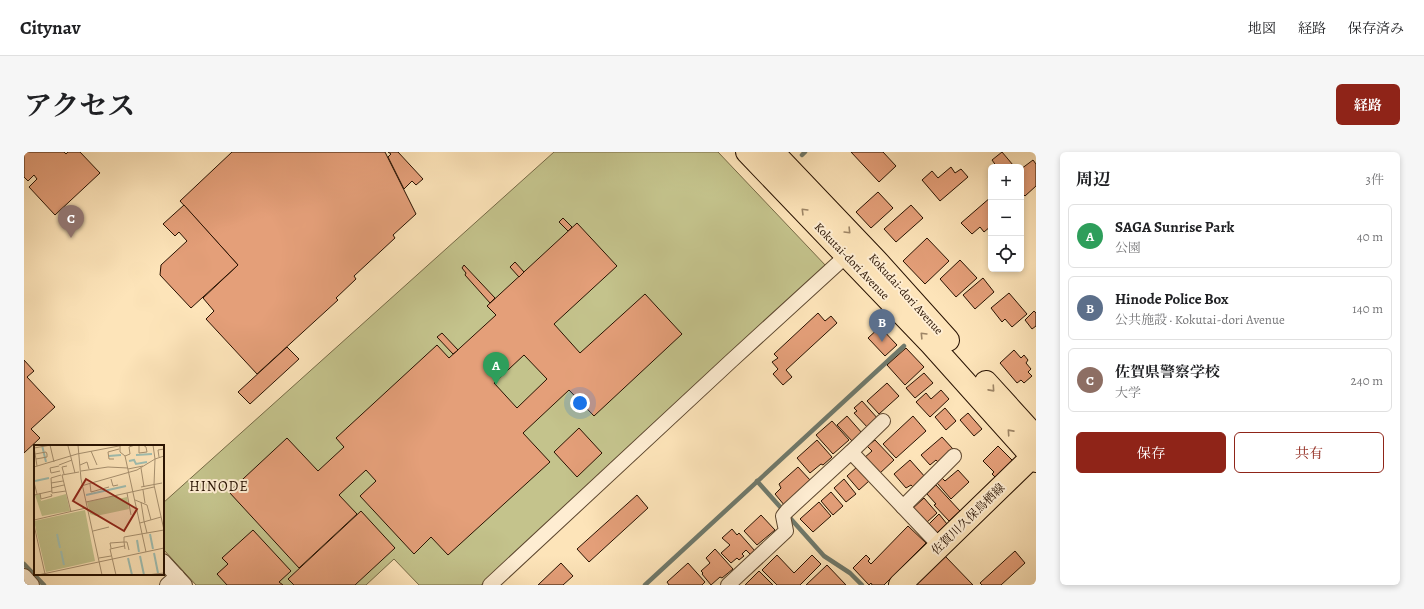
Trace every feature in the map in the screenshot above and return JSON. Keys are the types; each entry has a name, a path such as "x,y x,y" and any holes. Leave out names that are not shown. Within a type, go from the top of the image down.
{"main road":[{"name":"Kokutai-dori Avenue","path":"747,152 1035,452"},
{"name":"Kokudai-dori Avenue","path":"773,152 876,260 1035,452"},
{"name":"佐賀川久保鳥栖線","path":"900,585 1035,452"}],"street":[{"path":"490,585 847,255"},
{"path":"728,585 786,532 785,513 883,421"},
{"path":"851,452 940,546"},
{"path":"903,507 954,456"},
{"path":"164,562 177,582"},
{"path":"24,576 32,585"}],"shaded area":[{"path":"554,152 718,152 827,267 481,585 419,585 394,559 366,585 196,585 164,550 164,502"}],"building":[{"path":"24,152 64,152 66,154 68,152 80,152 100,173 55,215 29,187 37,179 34,175 28,181 24,177"},
{"path":"232,152 385,152 416,214 393,235 395,238 354,276 356,279 336,298 338,300 257,374 206,319 214,311 203,298 238,265 180,201"},
{"path":"388,152 398,152 423,179 416,185 412,181 404,189 388,157 391,154"},
{"path":"851,152 883,152 896,166 879,182"},
{"path":"1002,152 1012,164 995,164 992,160"},
{"path":"1033,160 1036,164 1036,186 1025,196 1024,195 1024,167"},
{"path":"951,167 955,173 961,169 968,177 940,201 922,180 932,171 938,178"},
{"path":"878,192 893,208 871,228 856,212"},
{"path":"988,200 988,229 984,232 980,227 972,234 961,223"},
{"path":"184,205 238,265 191,308 160,275 161,265 187,241 179,232 175,236 163,224"},
{"path":"911,205 923,218 896,242 884,229"},
{"path":"563,218 572,227 568,231 559,222"},
{"path":"577,223 617,266 554,324 580,353 645,294 682,334 594,416 569,390 523,433 550,462 448,555 431,537 414,554 360,496 376,481 366,470 339,495 357,514 299,568 229,492 287,438 318,471 344,447 336,438 437,345 449,358 496,315 487,306","holes":["524,355 547,379 517,408 494,383"]},
{"path":"927,238 949,261 925,284 903,261"},
{"path":"960,260 977,278 956,297 940,279"},
{"path":"515,262 524,272 519,277 510,267"},
{"path":"464,265 495,298 490,303 465,275 466,273 462,268"},
{"path":"983,278 994,292 975,309 963,295"},
{"path":"1009,293 1027,314 1012,327 1005,319 1002,322 991,308"},
{"path":"1034,311 1036,313 1036,326 1032,329 1025,320"},
{"path":"818,313 825,321 831,316 837,323 786,370 792,377 783,385 773,374 778,369 772,362 778,358 774,354"},
{"path":"880,327 897,345 885,356 868,338"},
{"path":"442,333 458,350 453,354 437,337"},
{"path":"287,347 299,359 250,404 238,392"},
{"path":"906,348 924,367 905,385 887,365"},
{"path":"1014,350 1021,358 1024,355 1028,360 1026,363 1031,369 1028,372 1032,376 1024,383 1021,380 1017,383 1000,363"},
{"path":"24,360 34,371 27,377 55,407 31,429 40,438 24,453"},
{"path":"924,373 933,383 915,398 906,388"},
{"path":"887,383 899,396 879,414 867,401"},
{"path":"941,390 949,399 930,417 916,402 926,393 931,399"},
{"path":"862,401 879,420 869,429 854,413 857,411 854,408"},
{"path":"945,408 956,421 946,430 935,417"},
{"path":"968,413 982,429 974,436 960,420"},
{"path":"847,416 862,433 853,442 837,425"},
{"path":"913,416 926,431 896,458 883,444"},
{"path":"832,421 849,440 833,454 816,435"},
{"path":"579,428 602,453 577,477 554,452"},
{"path":"942,437 953,449 938,462 936,460 930,465 921,455"},
{"path":"817,440 832,457 810,473 797,458"},
{"path":"875,440 894,460 879,474 864,458 872,451 867,446"},
{"path":"998,446 1013,461 996,478 992,474 994,472 983,461"},
{"path":"910,460 926,478 914,488 911,485 906,488 894,474"},
{"path":"798,467 810,480 793,496 795,498 785,506 775,494 781,488 779,484"},
{"path":"857,467 869,481 859,490 847,476"},
{"path":"958,470 969,482 951,499 937,483 942,478 945,481"},
{"path":"844,479 856,494 846,502 834,488"},
{"path":"936,485 960,511 949,521 934,505 936,504 927,494"},
{"path":"831,492 843,506 833,515 821,501"},
{"path":"637,495 648,508 589,562 577,549"},
{"path":"924,498 937,513 926,523 912,509"},
{"path":"819,502 831,516 813,532 800,519"},
{"path":"361,511 395,548 355,585 294,585 288,579"},
{"path":"939,514 947,524 935,535 927,526"},
{"path":"761,515 775,530 757,545 744,531"},
{"path":"908,526 926,543 884,585 872,585 871,583 869,585 853,568 866,555 870,559 868,561 871,564"},
{"path":"732,529 737,535 739,533 755,551 751,555 746,550 742,554 744,556 739,560 737,558 731,563 721,553 730,545 722,538"},
{"path":"253,530 291,571 279,582 283,585 227,585 217,574 228,564 222,558"},
{"path":"715,549 733,569 711,585 701,571 710,563 706,558"},
{"path":"1015,551 1025,563 1001,585 982,585 980,583"},
{"path":"777,555 794,573 812,555 821,564 800,585 777,585 762,570"},
{"path":"945,556 973,585 915,585"},
{"path":"561,563 573,576 563,585 538,585"},
{"path":"688,563 705,582 702,585 669,585 667,582"},
{"path":"827,565 846,585 806,585"},
{"path":"759,571 773,585 745,585"}],"waterway":[{"path":"802,155 805,152"},
{"path":"645,585 904,346"},
{"path":"757,481 824,556 850,573 862,585"},
{"path":"24,564 34,574"},
{"path":"34,575 44,585"}],"place":[{"name":"佐賀県警察学校","path":"71,238"},
{"name":"Hinode Police Box","path":"882,342"},
{"name":"SAGA Sunrise Park","path":"496,385"}],"district":[{"name":"HINODE","path":"219,486"}]}
